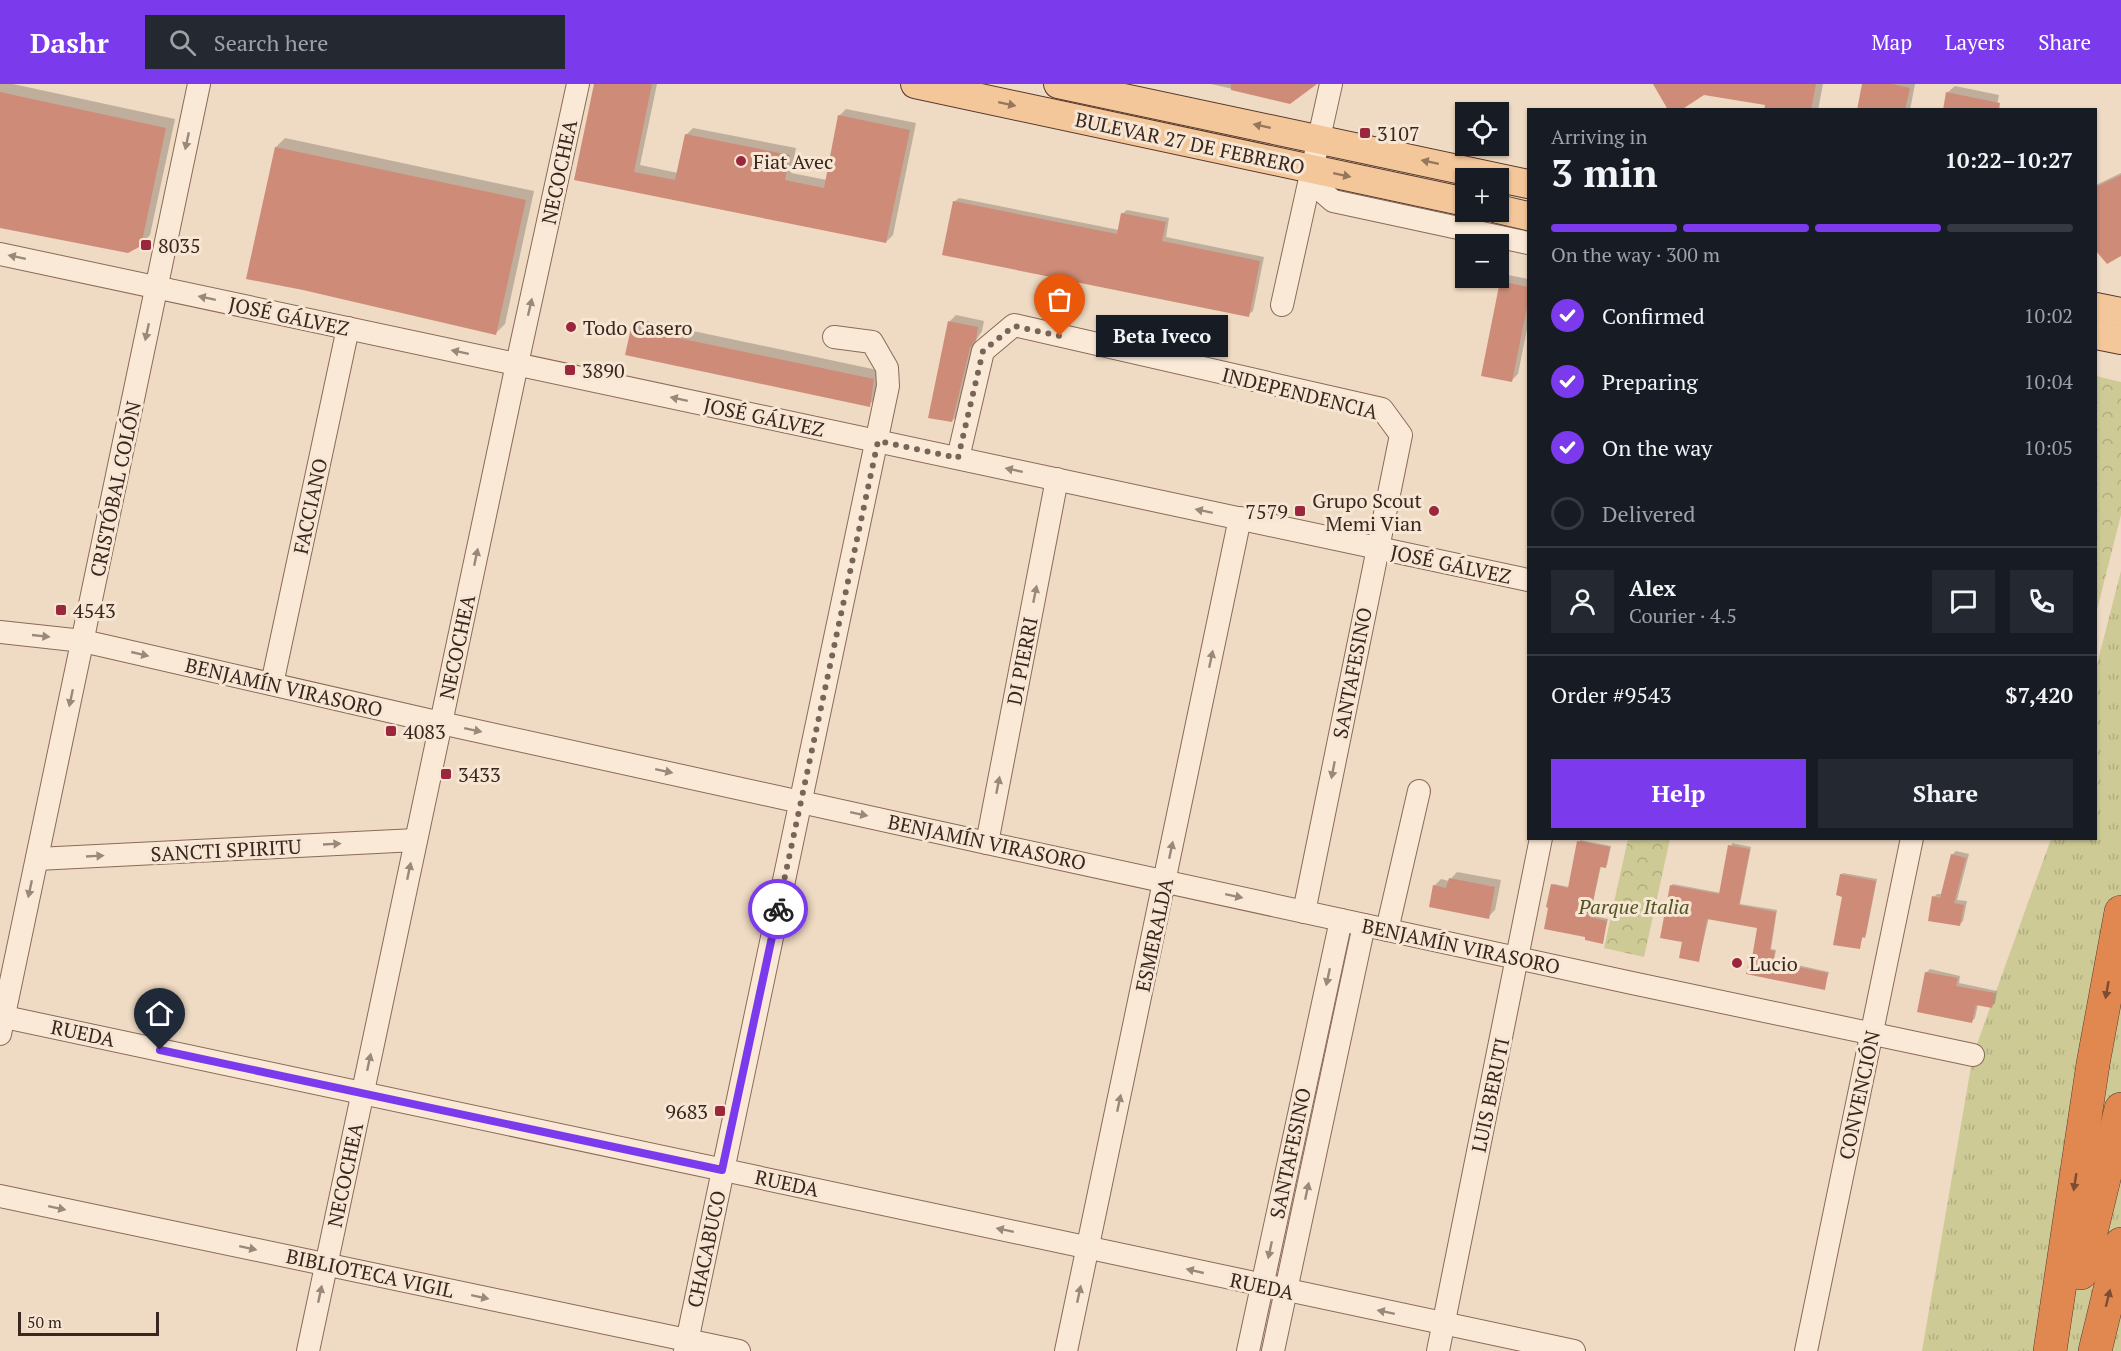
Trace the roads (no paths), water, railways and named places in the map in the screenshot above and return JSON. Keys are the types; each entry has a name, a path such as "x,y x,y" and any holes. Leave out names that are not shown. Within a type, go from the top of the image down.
{"highway":[{"path":"2050,1351 2093,1064 2121,912"},
{"path":"2062,1351 2121,1109"},
{"path":"2095,1351 2121,1244"}],"main road":[{"name":"BULEVAR 27 DE FEBRERO","path":"915,84 951,88 1311,175 1455,200"},
{"name":"BULEVAR 27 DE FEBRERO","path":"1058,84 1527,184"},
{"path":"1509,212 1527,216"},
{"path":"2097,307 2121,312"},
{"path":"2097,334 2121,340"}],"street":[{"name":"CRISTÓBAL COLÓN","path":"1,1022 199,84"},
{"name":"NECOCHEA","path":"308,1351 578,84"},
{"path":"1282,305 1331,84"},
{"path":"1311,175 1333,201 1527,243"},
{"name":"JOSÉ GÁLVEZ","path":"0,254 1527,580"},
{"name":"INDEPENDENCIA","path":"958,458 983,351 1014,326 1382,409 1401,435"},
{"name":"FACCIANO","path":"272,684 348,328"},
{"name":"CHACABUCO","path":"686,1346 888,386 887,368 872,342 834,337"},
{"name":"SANTAFESINO","path":"1304,912 1401,435"},
{"name":"DI PIERRI","path":"987,843 1057,479"},
{"name":"ESMERALDA","path":"1066,1351 1240,518"},
{"name":"BENJAMÍN VIRASORO","path":"0,632 82,641 441,723 987,843 1973,1055"},
{"path":"1387,930 1419,791"},
{"name":"SANCTI SPIRITU","path":"37,859 416,840"},
{"name":"LUIS BERUTI","path":"1438,1351 1541,840"},
{"name":"CONVENCIÓN","path":"1806,1351 1912,840"},
{"name":"SANTAFESINO","path":"1248,1351 1341,920"},
{"name":"SANTAFESINO","path":"1273,1351 1364,925"},
{"name":"RUEDA","path":"1,1022 362,1093 1574,1351"},
{"name":"BIBLIOTECA VIGIL","path":"0,1196 326,1264 686,1346 739,1351"}],"place":[{"name":"3107","path":"1365,133"},
{"name":"Fiat Avec","path":"741,161"},
{"name":"8035","path":"146,245"},
{"name":"Todo Casero","path":"571,327"},
{"name":"Beta Iveco","path":"1060,336"},
{"name":"3890","path":"570,370"},
{"name":"7579","path":"1300,511"},
{"name":"Grupo Scout Memi Vian","path":"1434,511"},
{"name":"4543","path":"61,610"},
{"name":"4083","path":"391,731"},
{"name":"3433","path":"446,774"},
{"name":"Lucio","path":"1737,963"},
{"name":"9683","path":"720,1111"}],"park label":[{"name":"Parque Italia","path":"1634,906"}]}
